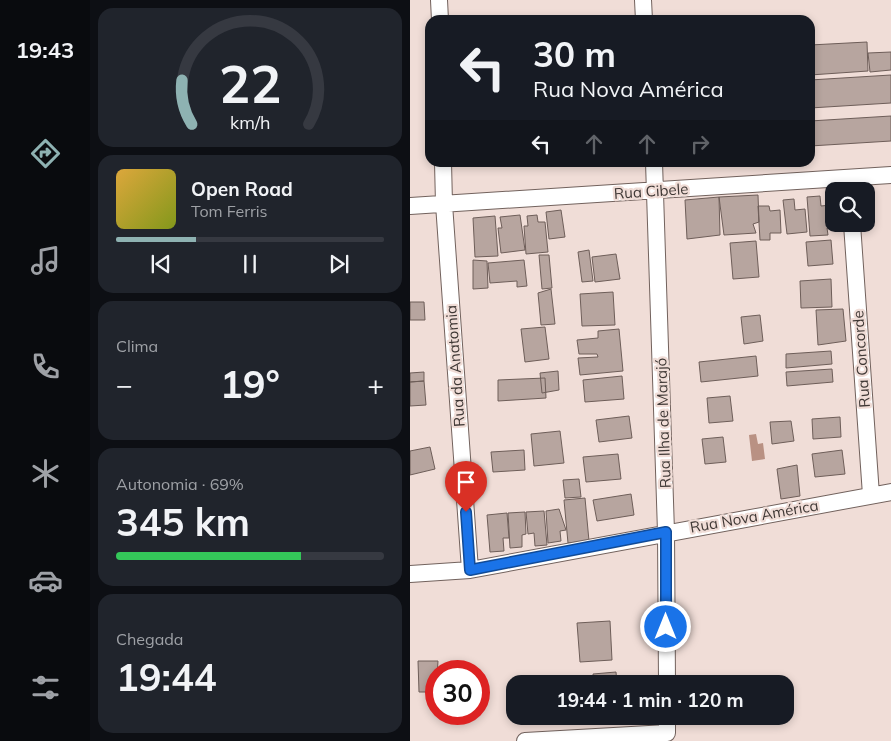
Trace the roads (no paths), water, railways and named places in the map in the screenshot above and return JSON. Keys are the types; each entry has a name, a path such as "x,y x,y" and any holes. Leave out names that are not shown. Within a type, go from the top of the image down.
{"street":[{"path":"439,0 440,15"},
{"path":"643,0 644,15"},
{"name":"Rua da Anatomia","path":"443,167 444,204 470,570"},
{"name":"Rua Ilha de Marajó","path":"654,167 666,532 666,675"},
{"name":"Rua Cibele","path":"862,182 891,175"},
{"name":"Rua Cibele","path":"410,206 656,190 825,186"},
{"name":"Rua Concorde","path":"853,232 871,495"},
{"name":"Rua Nova América","path":"410,574 470,570 666,532 891,492"},
{"path":"525,741 667,733 667,725"}]}
